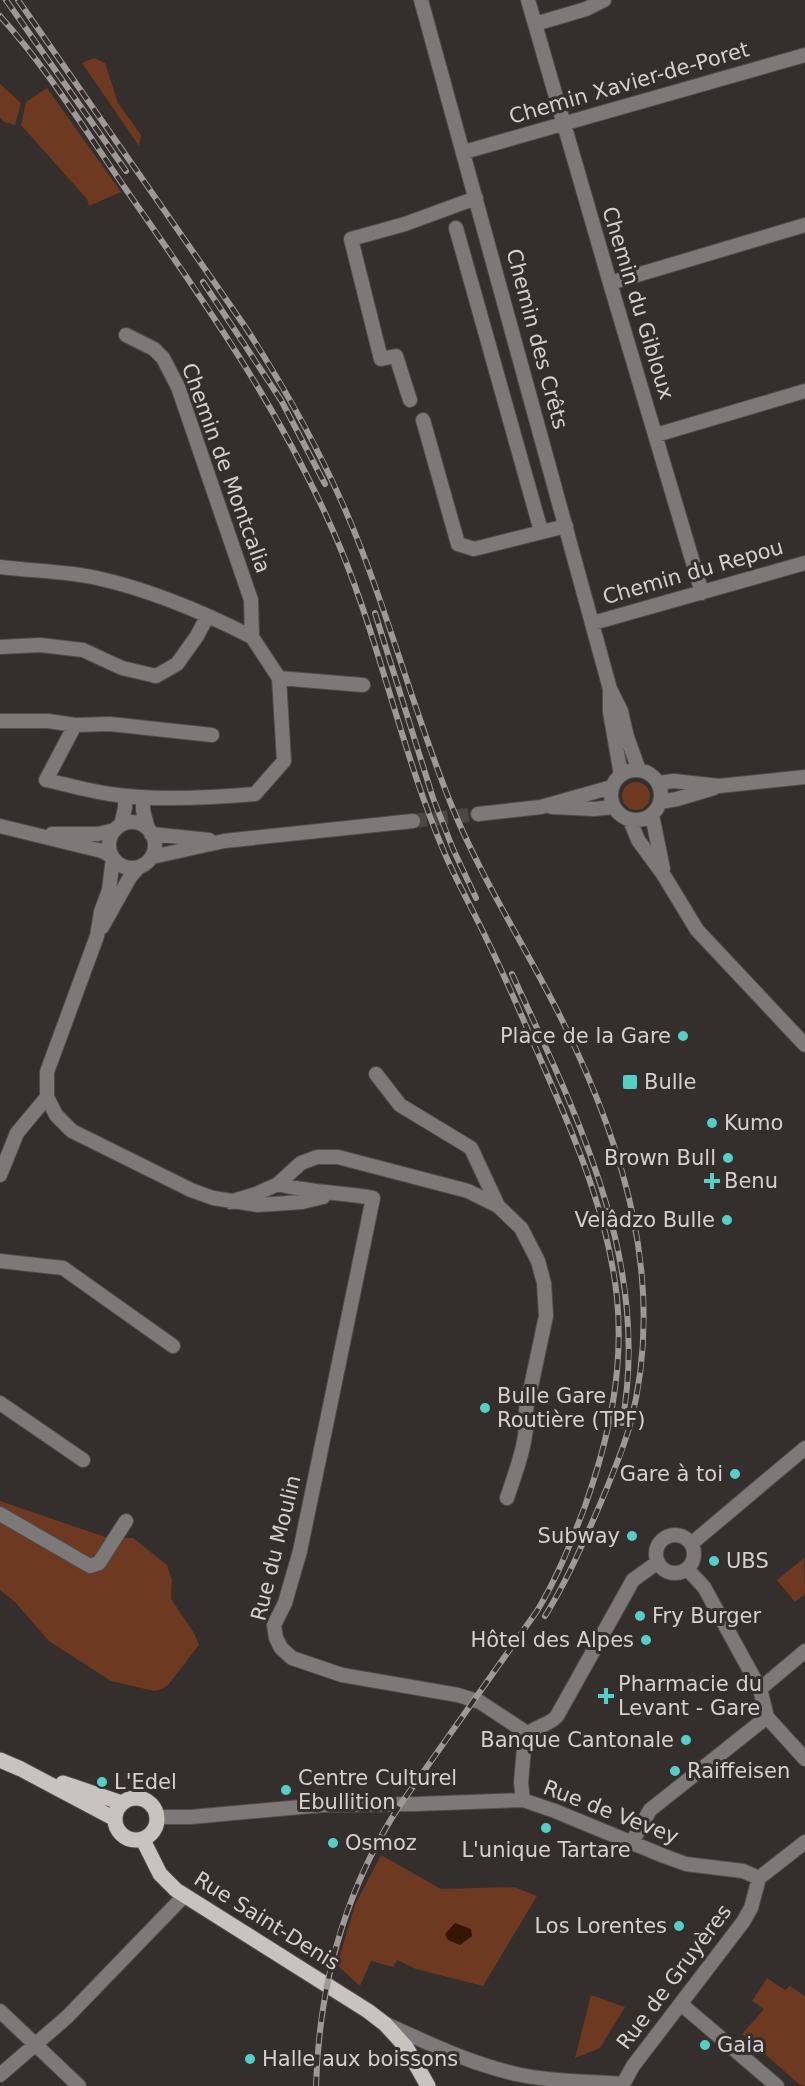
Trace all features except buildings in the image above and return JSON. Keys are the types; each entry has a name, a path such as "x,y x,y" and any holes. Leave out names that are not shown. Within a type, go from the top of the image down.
{"main road":[{"path":"0,1760 122,1803"},
{"path":"21,1768 115,1819"},
{"path":"136,1798 144,1799 151,1804 158,1817 155,1830 143,1840 135,1841 122,1835 115,1819 116,1812 122,1803 136,1798"},
{"name":"Rue Saint-Denis","path":"143,1840 160,1874 170,1884 344,1995 385,2024 406,2047 428,2086"}],"street":[{"name":"Chemin des Crêts","path":"421,0 610,689 621,711 627,737 639,770"},
{"name":"Chemin du Gibloux","path":"528,0 609,283 702,593"},
{"path":"535,24 586,9 604,0"},
{"name":"Chemin Xavier-de-Poret","path":"464,152 805,55"},
{"path":"410,400 396,356 381,359 351,239 405,224 476,198"},
{"path":"609,283 805,225"},
{"path":"456,228 541,531"},
{"name":"Chemin de Montcalia","path":"126,335 154,349 163,358 178,387 251,600 252,637"},
{"path":"656,435 805,391"},
{"path":"423,420 458,544 474,549 566,526"},
{"name":"Chemin du Repou","path":"593,622 805,562"},
{"path":"0,567 95,578 152,594 195,610 252,637 279,678 284,761 255,794 220,797 125,796 46,780 75,725"},
{"path":"0,647 40,645 83,650 122,668 156,676 177,664 207,617"},
{"path":"279,678 363,685"},
{"name":"Chemin des Crêts","path":"610,689 610,712 621,775"},
{"path":"0,721 48,721 75,725 110,724 212,735"},
{"path":"639,770 650,775 658,783 661,792 660,802 652,815 640,820 630,820 614,807 611,797 612,787 621,775 639,770"},
{"path":"660,802 719,786 805,777"},
{"path":"658,783 674,781 719,786"},
{"path":"541,807 612,787"},
{"path":"97,936 101,912 109,890 112,857 110,840 125,808 125,796"},
{"path":"143,797 143,810 155,845 152,857 130,877 97,936 47,1071 47,1097 56,1115 72,1131 191,1190 213,1198 258,1205 302,1202 332,1194"},
{"path":"478,814 541,807 594,809 614,807"},
{"path":"652,815 663,874"},
{"path":"630,820 638,840 663,874 697,930 805,1045"},
{"path":"152,857 224,842 413,821"},
{"path":"20,831 98,834 137,823 150,831 224,842"},
{"path":"0,826 102,851 124,867 138,868"},
{"path":"376,1074 400,1105 471,1148 498,1206"},
{"path":"0,1174 17,1133 47,1097"},
{"path":"230,1202 278,1184 301,1163 317,1157 338,1157 468,1191 498,1206 521,1228 538,1262 544,1283 546,1316 526,1410 527,1421 507,1498 509,1463 519,1420 526,1410"},
{"path":"278,1184 332,1194"},
{"name":"Rue du Moulin","path":"332,1194 351,1194 373,1198 300,1551 285,1603 274,1625 276,1638 281,1648 292,1658 304,1664 342,1675 475,1700 527,1733"},
{"path":"0,1261 63,1268 173,1346"},
{"path":"0,1402 83,1460"},
{"path":"691,1544 805,1448"},
{"path":"0,1514 90,1566 99,1563 126,1521"},
{"path":"676,1535 691,1544 693,1560 687,1569 682,1572 671,1572 661,1567 658,1562 657,1549 664,1539 676,1535"},
{"path":"523,1800 521,1783 524,1741 527,1733 553,1721 557,1716 633,1580 658,1562"},
{"path":"687,1569 704,1587 760,1689 767,1718 805,1759"},
{"path":"760,1689 805,1651"},
{"path":"631,1844 650,1810 767,1718"},
{"name":"Rue de Vevey","path":"158,1817 191,1817 323,1805 523,1800 686,1864 743,1871 759,1878"},
{"path":"759,1878 805,1842"},
{"name":"Rue de Gruyères","path":"622,2085 633,2066 743,1922 751,1908 759,1878"},
{"path":"0,2074 67,2017 185,1895"},
{"path":"681,2004 777,2086"},
{"path":"0,2011 79,2086"},
{"name":"Rue Saint-Denis","path":"385,2024 460,2058 534,2082 622,2085"}],"shaded area":[{"path":"94,58 105,63 118,103 141,135 139,146 82,63"},
{"path":"0,84 21,103 15,125 4,122 0,117"},
{"path":"47,88 121,192 89,206 87,199 21,125 26,102"},
{"path":"636,782 646,786 650,796 646,806 636,810 626,806 622,796 626,786"},
{"path":"0,1501 108,1538 133,1538 167,1565 172,1580 171,1599 194,1633 199,1645 168,1685 154,1691 111,1681 49,1641 15,1602 0,1590"},
{"path":"804,1558 805,1594 795,1602 777,1580"},
{"path":"381,1855 441,1889 514,1887 537,1896 483,1986 416,1969 397,1960 393,1967 371,1961 360,1986 337,1965 355,1905"},
{"path":"455,1923 471,1929 472,1936 460,1945 448,1940 445,1934"},
{"path":"767,1978 785,1990 790,1986 805,1996 805,2086 799,2084 742,2034 764,2009 752,2001"},
{"path":"591,1995 625,2007 600,2048 575,2058"}],"tunnel":[{"path":"413,821 478,814"}],"railway":[{"path":"6,0 126,171"},
{"path":"18,0 246,328 310,436 338,493 362,551 453,809 491,889 562,1020 604,1117 621,1166 633,1217 641,1268 644,1320 640,1372 630,1425 623,1448 572,1567 545,1616"},
{"path":"0,16 65,100 215,319 271,409 320,503 356,589 430,817 450,865 512,993 582,1159 600,1214 613,1270 619,1325 613,1404 608,1430 585,1506 563,1560 537,1611 400,1805 364,1871 338,1939 329,1975 318,2048 316,2086"},
{"path":"203,282 281,400 325,484"},
{"path":"375,613 433,798 476,898"},
{"path":"512,974 561,1081 583,1136 603,1192 618,1248 627,1306 629,1364 622,1423"}],"place":[{"name":"Place de la Gare","path":"683,1036"},
{"name":"Bulle","path":"630,1082"},
{"name":"Kumo","path":"712,1123"},
{"name":"Brown Bull","path":"728,1158"},
{"name":"Benu","path":"712,1181"},
{"name":"Velâdzo Bulle","path":"727,1220"},
{"name":"Bulle Gare Routière (TPF)","path":"485,1408"},
{"name":"Gare à toi","path":"735,1474"},
{"name":"Subway","path":"632,1536"},
{"name":"UBS","path":"714,1561"},
{"name":"Fry Burger","path":"640,1616"},
{"name":"Hôtel des Alpes","path":"646,1640"},
{"name":"Pharmacie du Levant - Gare","path":"606,1696"},
{"name":"Banque Cantonale","path":"686,1740"},
{"name":"Raiffeisen","path":"675,1771"},
{"name":"L'Edel","path":"102,1782"},
{"name":"Centre Culturel Ebullition","path":"286,1790"},
{"name":"L'unique Tartare","path":"546,1828"},
{"name":"Osmoz","path":"333,1843"},
{"name":"Los Lorentes","path":"679,1926"},
{"name":"Gaia","path":"705,2045"},
{"name":"Halle aux boissons","path":"250,2059"}]}
